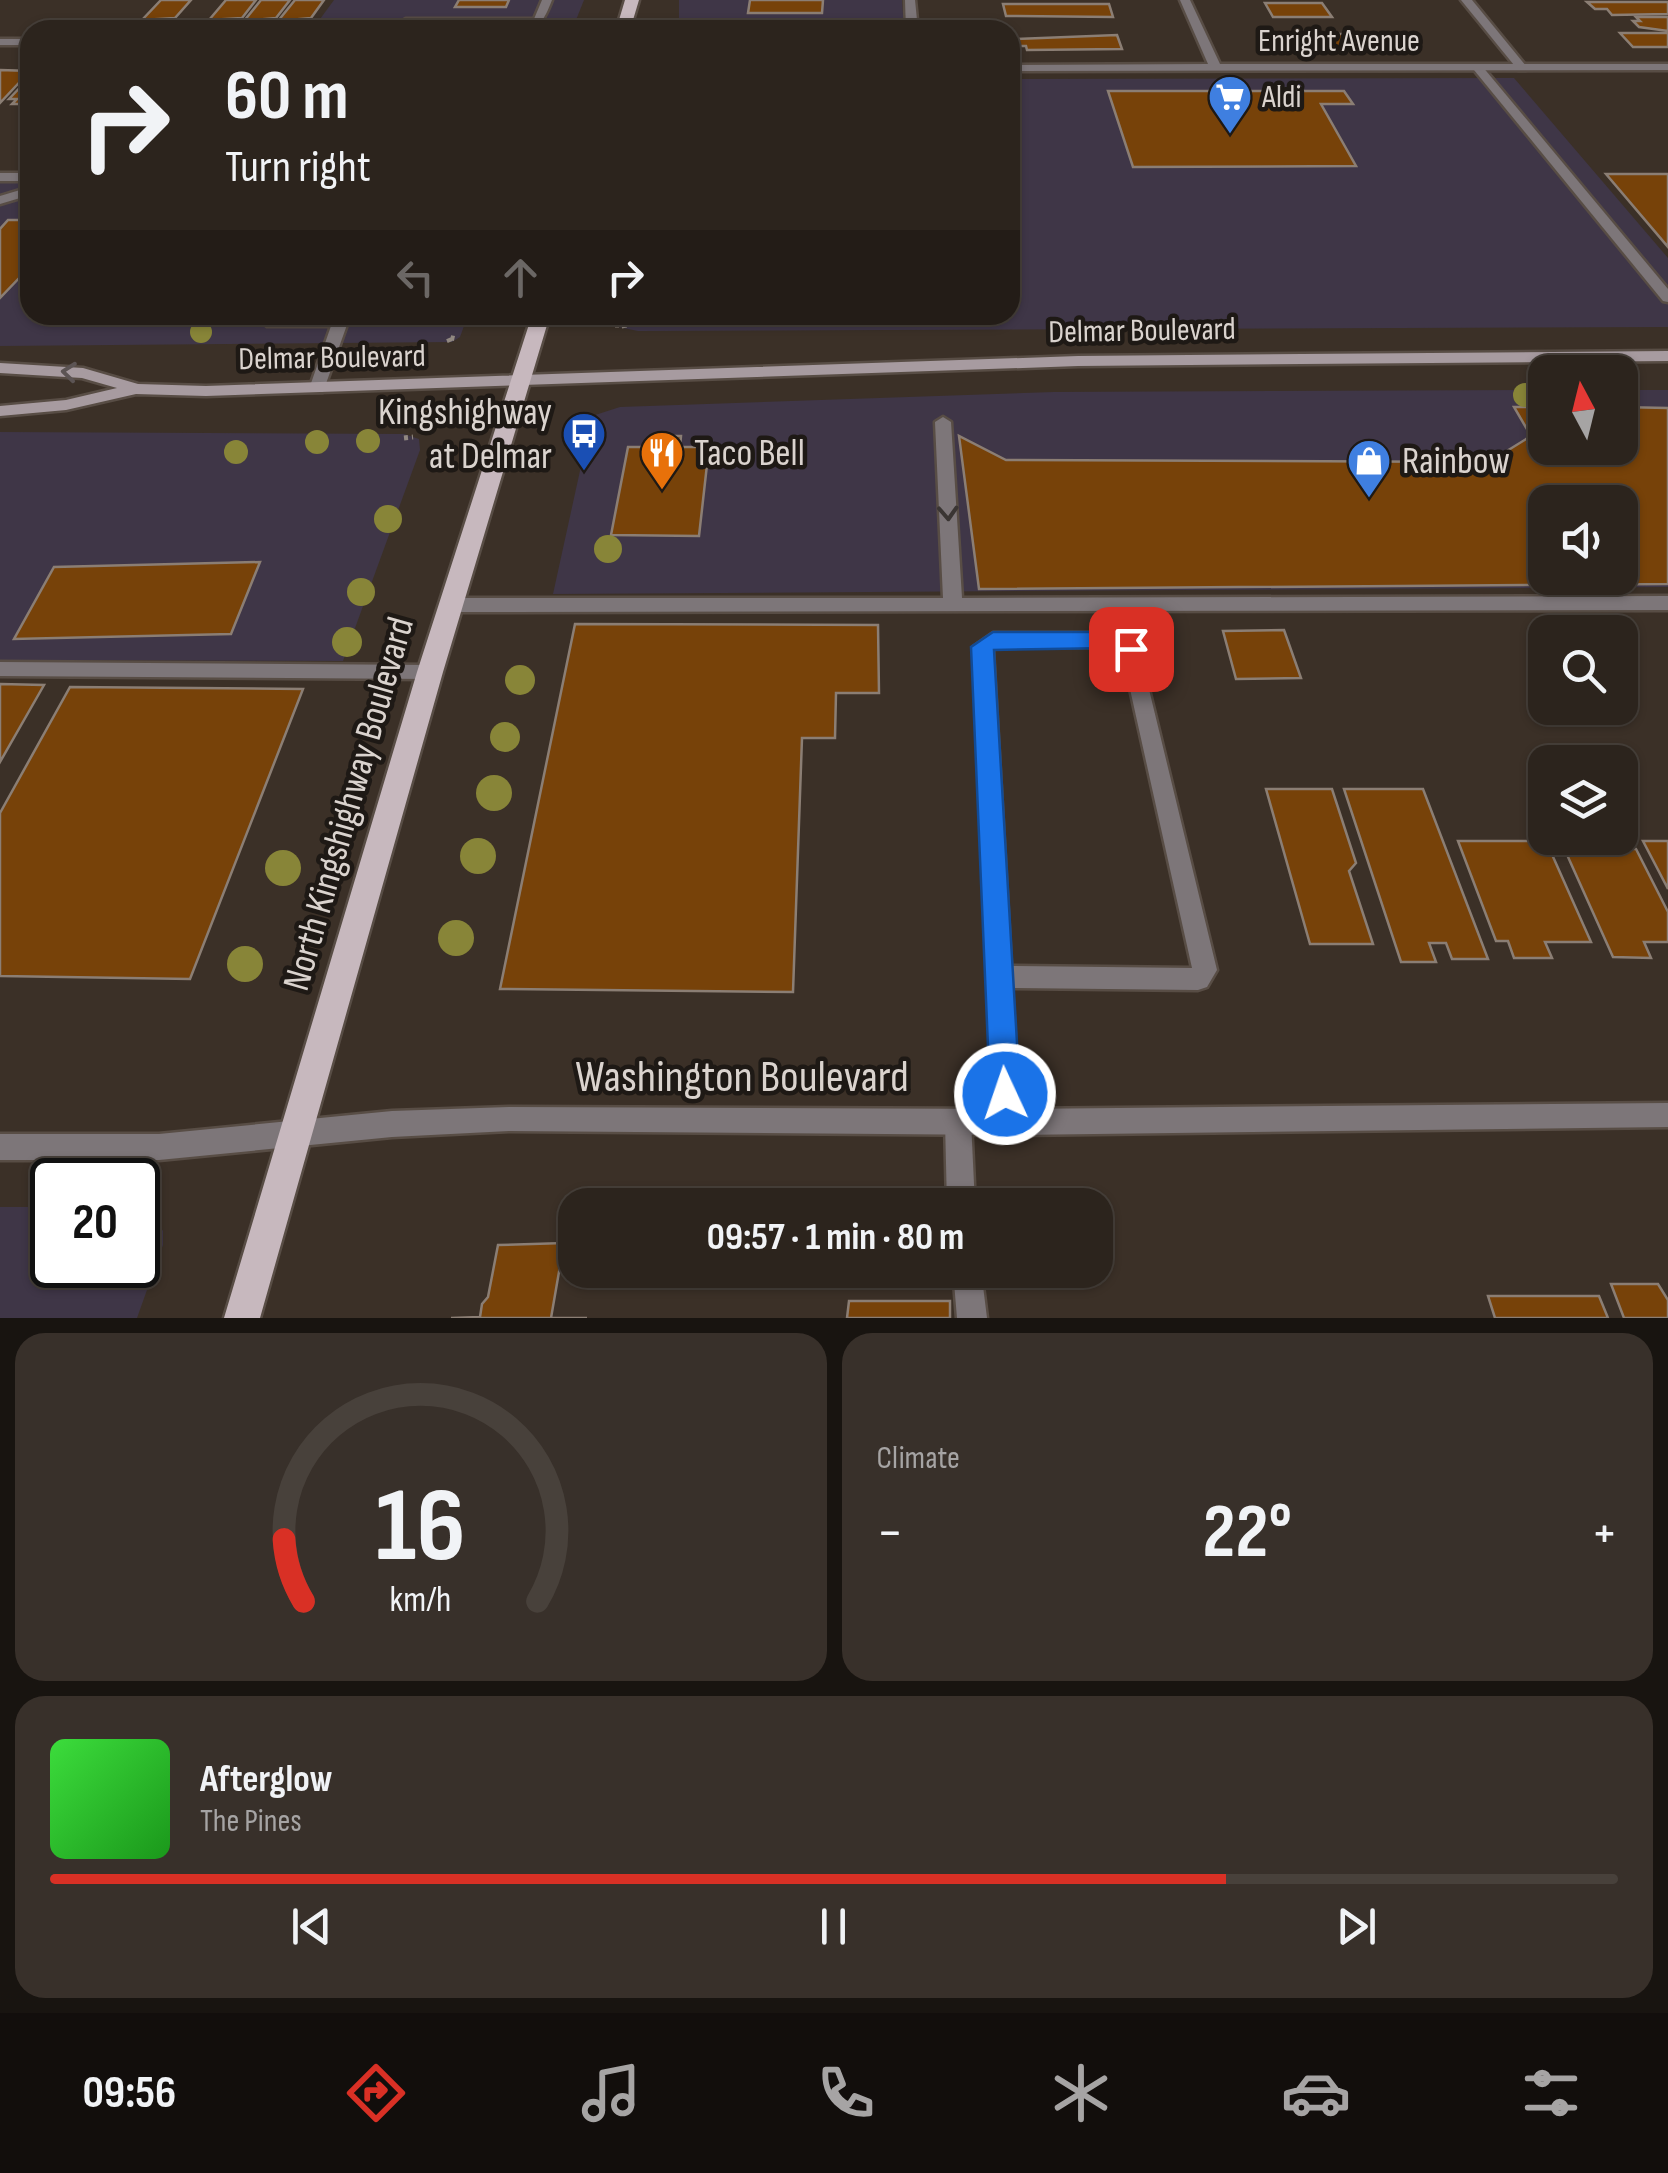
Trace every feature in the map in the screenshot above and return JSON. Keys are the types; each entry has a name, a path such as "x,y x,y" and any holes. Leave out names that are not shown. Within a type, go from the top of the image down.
{"main road":[{"name":"North Kingshighway Boulevard","path":"242,1318 430,672 538,325"},
{"name":"Delmar Boulevard","path":"0,411 66,406 136,389 317,389 1078,361 1668,356"},
{"name":"Delmar Boulevard","path":"0,368 83,373 136,389"}],"street":[{"path":"1185,0 1216,69"},
{"path":"1466,0 1522,68"},
{"name":"Enright Avenue","path":"1020,68 1668,67"},
{"path":"1478,68 1668,298"},
{"path":"317,389 339,325"},
{"path":"943,422 954,604"},
{"path":"452,605 1668,602"},
{"path":"999,977 1198,979 1205,970 1131,649 1115,640 993,640 983,647 1006,1122"},
{"path":"0,669 430,672"},
{"name":"Washington Boulevard","path":"0,1147 159,1147 392,1124 509,1119 1006,1122 1668,1116"},
{"path":"958,1120 960,1188"},
{"path":"969,1288 972,1318"}],"path":[{"path":"620,325 625,330"},
{"path":"450,342 448,337 457,339"},
{"path":"404,438 413,437"}],"shaded area":[{"path":"334,0 584,0 576,20 319,20"},
{"path":"679,0 902,0 903,20 679,20"},
{"path":"1514,78 1668,258 1668,327 638,331 618,327 1020,325 1020,79"},
{"path":"0,181 20,182 20,325 464,325 460,337 452,342 0,346"},
{"path":"1528,390 1528,465 1638,465 1638,390 1668,390 1668,587 1638,587 1638,485 1528,485 1528,588 553,594 592,416 620,407 1054,392"},
{"path":"0,432 404,434 419,439 420,450 343,661 0,660"},
{"path":"0,1207 30,1207 30,1288 148,1288 137,1318 0,1318"}],"building":[{"path":"161,0 191,0 175,18 142,20"},
{"path":"226,0 256,0 242,18 209,20"},
{"path":"261,0 290,0 276,18 245,20"},
{"path":"295,0 324,0 311,18 279,20"},
{"path":"459,0 509,0 506,7 455,7"},
{"path":"750,0 823,0 822,13 748,13"},
{"path":"1587,2 1668,2 1668,14 1612,15 1607,9 1595,9"},
{"path":"1265,3 1322,3 1332,17 1273,17"},
{"path":"1003,4 1109,4 1113,17 1006,16"},
{"path":"1636,17 1668,17 1668,31 1639,27 1633,21 1640,21"},
{"path":"1620,33 1668,33 1668,47 1633,47"},
{"path":"1283,34 1343,34 1346,39 1359,39 1363,44 1354,44 1357,49 1292,50"},
{"path":"1117,35 1122,49 1027,50 1020,46 1020,39"},
{"path":"0,70 20,71 20,82 0,103"},
{"path":"20,87 20,104 12,104 17,99 9,99"},
{"name":"Aldi","path":"1108,91 1344,91 1353,104 1321,104 1356,166 1133,167"},
{"path":"1606,174 1668,174 1668,247"},
{"path":"8,220 20,220 20,277 0,298 0,229"},
{"path":"1514,407 1528,407 1528,431"},
{"path":"1638,407 1668,408 1668,584 1638,584 1638,485 1528,485 1528,585 979,589 959,436 1006,460 1489,462 1528,438 1528,465 1638,465"},
{"name":"Taco Bell","path":"657,436 681,436 680,447 709,447 699,536 611,535 628,447 655,447"},
{"path":"260,562 231,634 14,639 54,567"},
{"path":"575,624 878,625 879,693 836,693 835,738 802,738 793,992 500,989"},
{"path":"1284,630 1301,678 1236,679 1223,631"},
{"path":"0,684 44,685 0,762"},
{"path":"70,687 303,689 190,979 0,976 0,813"},
{"path":"1266,789 1332,789 1356,863 1349,871 1373,944 1310,944"},
{"path":"1344,789 1423,789 1488,959 1452,959 1446,943 1429,943 1436,962 1401,962"},
{"path":"1458,841 1528,841 1528,855 1552,855 1591,942 1545,942 1552,958 1514,958 1508,941 1496,941"},
{"path":"1643,841 1668,841 1668,889"},
{"path":"1638,853 1668,912 1668,942 1644,942 1651,958 1613,957 1567,855"},
{"path":"558,1243 558,1278 551,1318 451,1318 480,1317 498,1245"},
{"path":"1611,1284 1658,1284 1668,1300 1668,1318 1624,1318"},
{"path":"1488,1296 1599,1296 1608,1318 1495,1318"},
{"path":"849,1301 950,1301 950,1318 847,1318"}],"place":[{"name":"Aldi","path":"1230,135"},
{"name":"Kingshighway at Delmar","path":"584,472"},
{"name":"Taco Bell","path":"662,491"},
{"name":"Rainbow","path":"1369,499"}],"route":[{"path":"1005,1094 983,647 993,640 1115,640 1131,649"}]}
